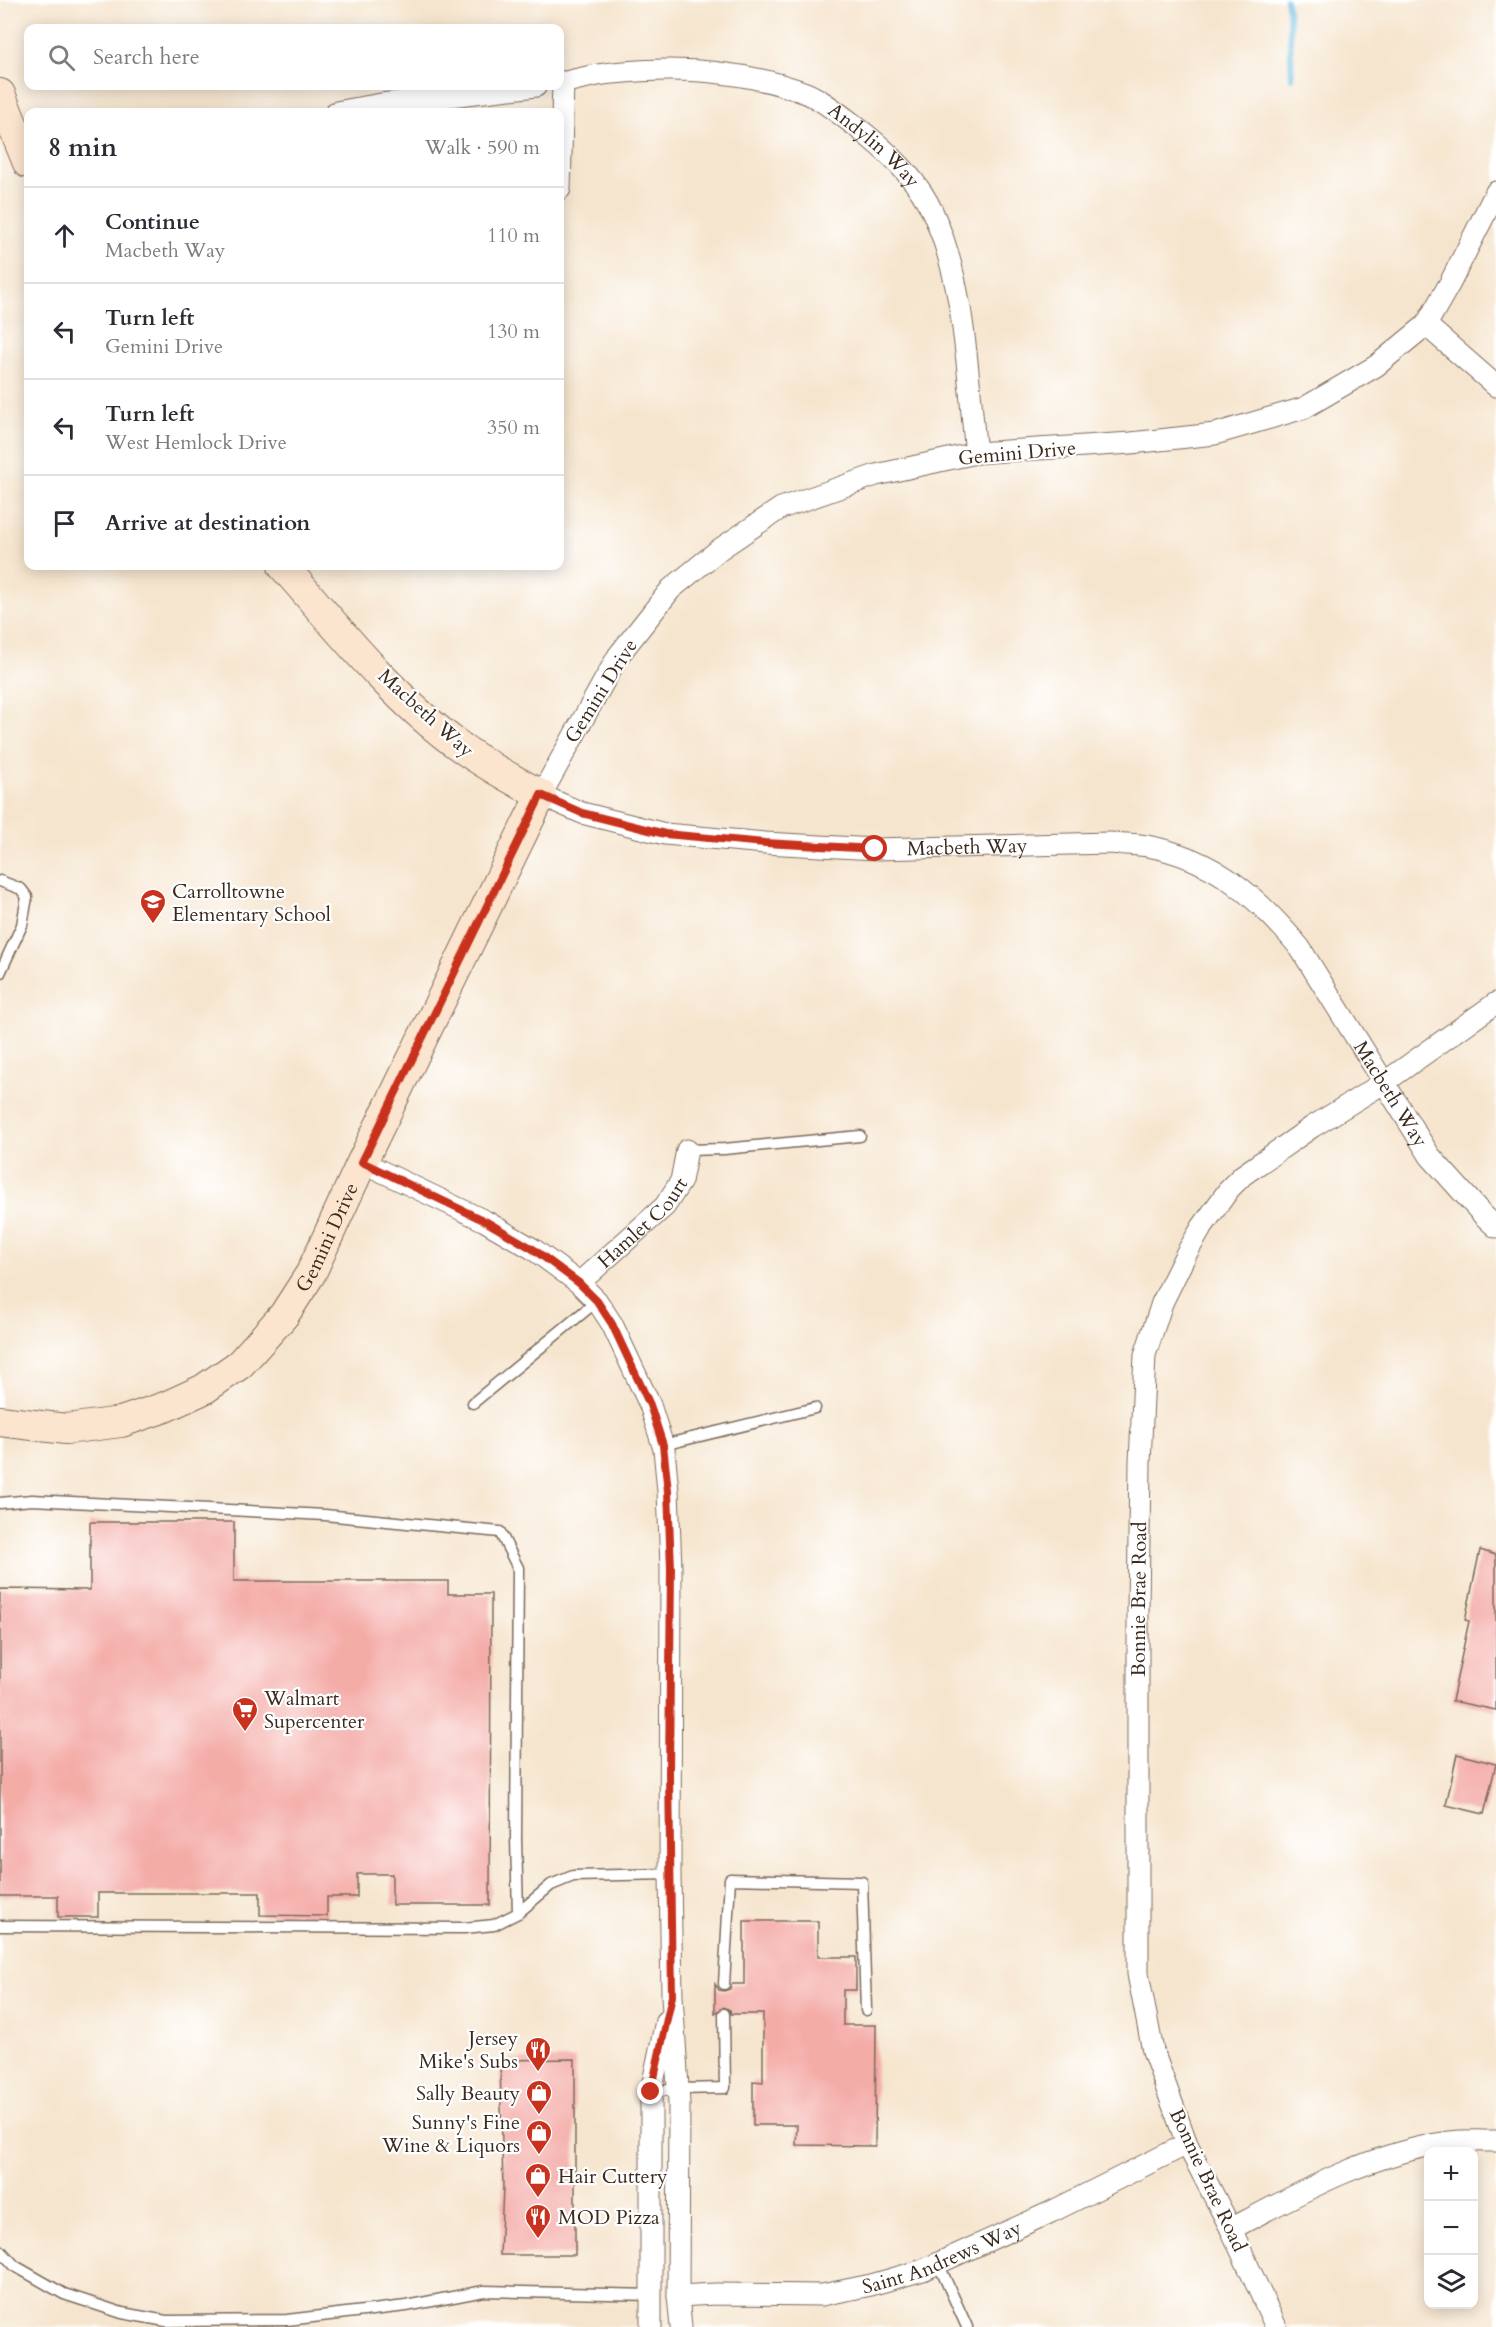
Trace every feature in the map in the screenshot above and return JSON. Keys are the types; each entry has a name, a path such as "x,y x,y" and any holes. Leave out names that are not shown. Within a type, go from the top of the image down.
{"street":[{"name":"Andylin Way","path":"564,82 611,73 686,69 745,76 808,94 855,125 889,154 920,188 933,213 951,267 959,300 976,453"},
{"path":"361,108 502,90"},
{"path":"561,90 561,108"},
{"path":"0,94 24,153"},
{"name":"Gemini Drive","path":"0,1421 66,1429 121,1422 165,1407 204,1389 240,1364 284,1315 311,1273 362,1162 567,745 618,656 671,589 720,549 781,508 876,475 976,453 1131,443 1215,434 1304,408 1376,366 1426,325 1496,192"},
{"path":"1426,325 1496,386"},
{"name":"Macbeth Way","path":"287,570 401,696 453,742 490,768 541,795 582,813 665,834 765,843 875,849 1110,843 1146,846 1198,862 1234,881 1275,917 1300,948 1430,1156 1496,1227"},
{"name":"Bonnie Brae Road","path":"1276,2327 1231,2229 1187,2144 1153,2051 1138,1974 1138,1623 1140,1462 1145,1355 1162,1303 1186,1254 1230,1188 1312,1127 1385,1082 1496,1003"},
{"name":"Hamlet Court","path":"579,1283 665,1206 681,1181 687,1150"},
{"path":"362,1162 485,1221 533,1249 579,1283 597,1301 612,1324 650,1405 663,1445 668,1491 671,1568 670,1874 672,1996 678,2089 678,2296 681,2327"},
{"path":"651,2327 651,2092 672,1996"},
{"path":"1231,2229 1318,2183 1399,2152 1452,2141 1496,2141"},
{"name":"Saint Andrews Way","path":"678,2296 822,2295 871,2285 923,2270 1051,2212 1187,2144"}],"lane":[{"path":"0,881 21,889 27,897 22,925 0,973"},
{"path":"687,1150 724,1149 860,1136"},
{"path":"473,1403 597,1301"},
{"path":"663,1445 815,1408"},
{"path":"0,1503 32,1500 325,1515 500,1532 518,1568 516,1839 518,1913"},
{"path":"0,1926 464,1928 494,1925 518,1913 551,1885 573,1876 670,1874"},
{"path":"724,1984 730,1879 862,1882 866,2010"},
{"path":"651,2092 725,2088 724,2014"},
{"path":"0,2250 15,2266 64,2294 165,2324 287,2320 406,2306 484,2291 651,2295"},
{"path":"938,2263 967,2327"}],"building":[{"name":"Walmart Supercenter","path":"90,1522 234,1522 234,1581 448,1581 448,1594 491,1594 490,1905 392,1905 392,1874 357,1874 357,1897 327,1897 327,1916 260,1915 260,1893 98,1893 98,1917 58,1917 58,1896 0,1896 0,1589 90,1590"},
{"path":"1480,1550 1496,1555 1496,1710 1452,1701 1469,1621 1465,1620"},
{"path":"1457,1754 1496,1764 1484,1814 1446,1805"},
{"path":"744,1921 818,1921 818,1957 856,1957 856,1990 843,1990 843,2025 876,2025 875,2146 796,2145 797,2125 753,2125 753,2081 763,2082 763,2014 731,2014 730,2010 724,2007 715,2013 715,1984 719,1990 724,1991 730,1989 732,1984 744,1984"},
{"path":"575,2059 575,2255 500,2255 503,2188 500,2060"}],"waterway":[{"path":"1286,0 1292,78"}],"place":[{"name":"Carrolltowne Elementary School","path":"153,925"},
{"name":"Walmart Supercenter","path":"245,1733"},
{"name":"Jersey Mike's Subs","path":"538,2073"},
{"name":"Sally Beauty","path":"539,2116"},
{"name":"Sunny's Fine Wine & Liquors","path":"539,2156"},
{"name":"Hair Cuttery","path":"538,2199"},
{"name":"MOD Pizza","path":"538,2240"}],"route":[{"path":"651,2092 672,1996 669,1773 671,1568 668,1491 663,1445 650,1405 612,1324 597,1301 579,1283 533,1249 485,1221 362,1162 541,795 582,813 665,834 765,843 875,849"}]}
